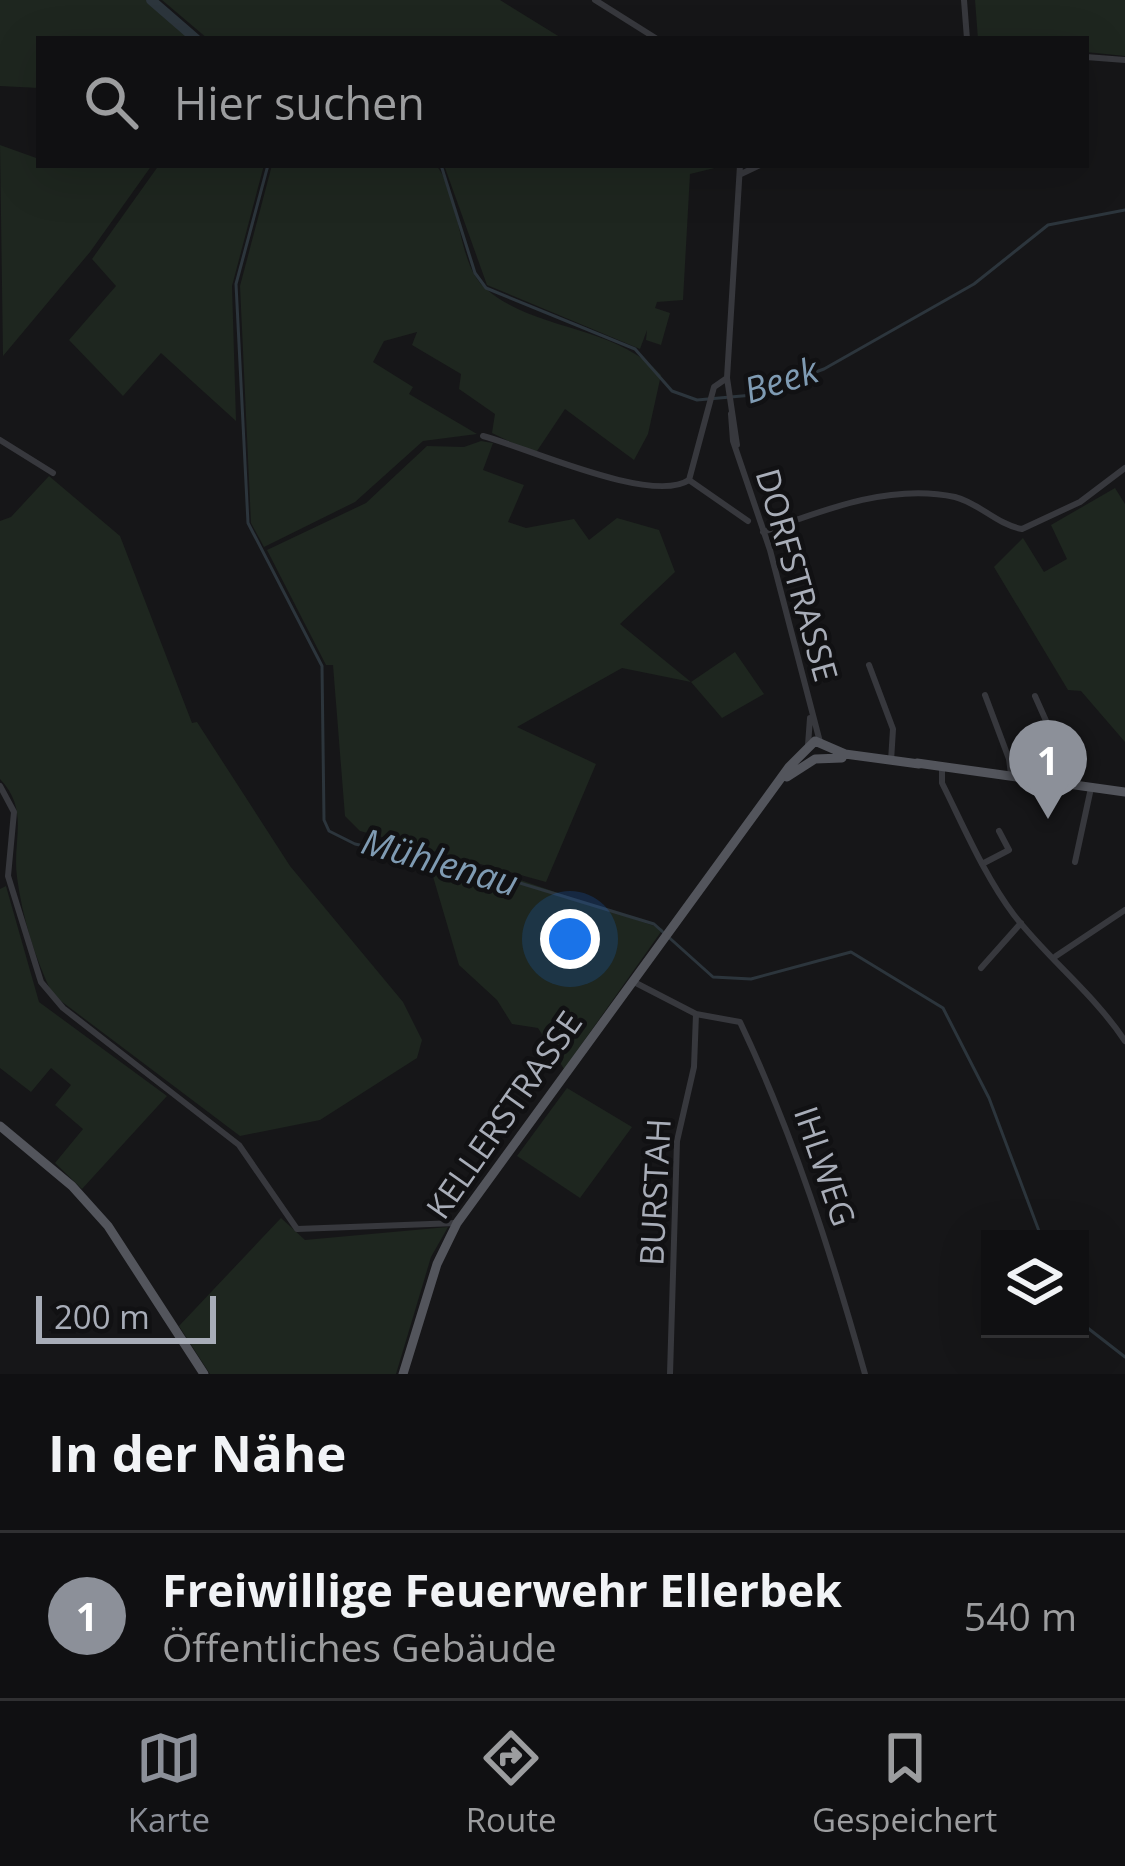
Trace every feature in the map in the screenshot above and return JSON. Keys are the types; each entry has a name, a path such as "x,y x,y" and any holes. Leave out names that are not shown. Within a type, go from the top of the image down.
{"main road":[{"path":"866,758 814,745 817,758 942,766 1125,792"},
{"name":"KELLERSTRASSE","path":"403,1374 432,1280 457,1222 772,791 814,745"},
{"name":"KELLERSTRASSE","path":"772,791 817,758"},
{"path":"0,1126 100,1215 205,1374"}],"street":[{"path":"595,0 652,36"},
{"path":"964,0 967,36"},
{"path":"1089,57 1125,60"},
{"name":"DORFSTRASSE","path":"741,170 727,378 730,409 736,448 764,532 811,715 814,745"},
{"path":"483,436 542,461 672,488 689,480 712,394 727,378"},
{"path":"0,440 52,473"},
{"path":"764,532 834,509 912,493 959,498 1022,529 1049,520 1125,468"},
{"path":"689,480 748,520"},
{"path":"869,665 893,729 893,761"},
{"path":"985,695 1011,774"},
{"path":"1009,759 1051,732 1035,696"},
{"path":"942,766 942,783 982,864 1021,923 1098,1001 1125,1042"},
{"path":"0,786 14,812 4,879 35,968 51,996 239,1145 297,1229 457,1222"},
{"path":"1075,862 1091,788"},
{"path":"982,864 1011,854 999,831"},
{"path":"1056,956 1124,913"},
{"path":"982,968 1021,923"},
{"path":"633,981 695,1014"},
{"name":"BURSTAH","path":"670,1374 677,1142 694,1067 695,1014"},
{"name":"IHLWEG","path":"695,1014 740,1022 780,1107 865,1374"}],"shaded area":[{"path":"0,0 146,0 188,36 36,36 36,88 0,86"},
{"path":"162,0 500,0 558,36 204,36"},
{"path":"975,0 1125,0 1125,56 1089,52 1089,36 978,36"},
{"path":"0,145 36,158 36,168 150,168 90,252 3,356"},
{"path":"157,168 263,168 232,286 236,421 161,353 123,396 69,340 116,286 92,259"},
{"path":"271,168 438,168 450,193 469,262 484,287 526,313 621,346 661,375 648,434 634,460 565,409 535,454 492,433 495,414 459,389 461,374 412,345 417,332 384,341 373,362 413,387 409,394 477,434 423,441 355,502 264,547 251,523 240,286"},
{"path":"445,168 715,168 690,174 683,300 657,302 655,308 670,313 661,345 646,340 647,330 640,349 487,285"},
{"path":"481,441 493,443 483,470 524,485 508,522 526,528 574,519 589,540 617,518 659,530 675,572 620,624 691,682 622,668 517,727 596,764 546,882 360,831 345,816 333,665 326,665 267,550 366,503 427,446 464,447"},
{"path":"49,476 120,536 192,723 197,722 290,866 403,1002 422,1040 417,1058 320,1120 240,1136 53,995 46,981 19,892 15,802 0,779 0,521 11,517"},
{"path":"1115,488 1125,504 1125,742 1081,691 1068,690 994,567 1023,538 1044,572 1067,559 1051,525"},
{"path":"735,652 764,694 722,718 691,682"},
{"path":"427,856 491,870 663,929 564,1069 538,1028 512,1024 497,1000 459,965"},
{"path":"6,886 39,1002 167,1096 82,1189 55,1163 83,1129 55,1105 71,1085 51,1068 31,1092 0,1068 0,889"},
{"path":"567,1088 632,1127 580,1198 517,1156"},
{"path":"281,1218 305,1240 448,1227 431,1257 396,1374 210,1374 179,1326"}],"waterway":[{"name":"Mühlenau","path":"151,0 193,36"},
{"name":"Mühlenau","path":"267,168 236,284 248,523 322,666 324,820 329,831 355,844 474,869 654,924 713,977 751,979 851,952 943,1008 989,1098 1039,1230"},
{"name":"Beek","path":"442,168 475,273 486,288 635,349 672,391 697,400 753,395 824,369 974,284 1048,225 1125,210"},
{"name":"Mühlenau","path":"1089,1329 1125,1357"}],"place":[{"name":"Freiwillige Feuerwehr Ellerbek","path":"1048,819"}]}
